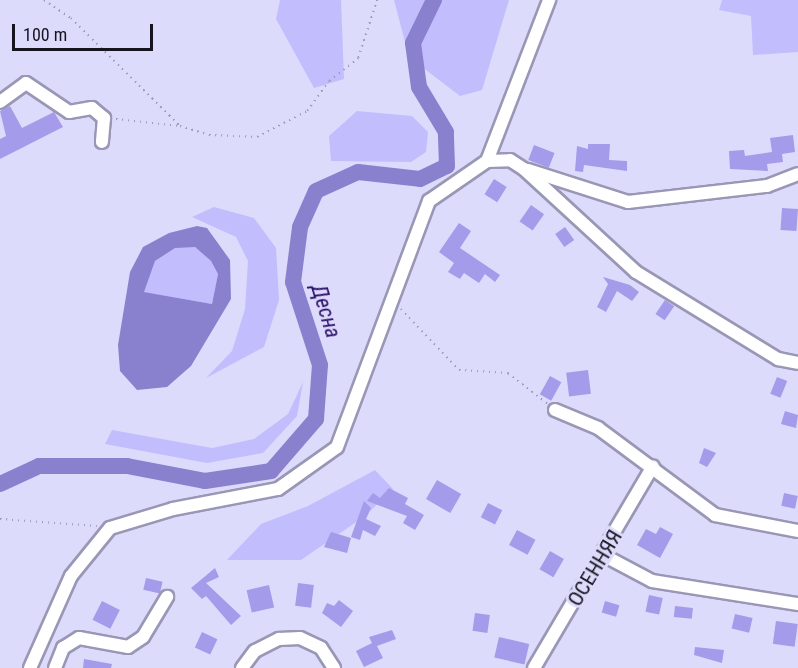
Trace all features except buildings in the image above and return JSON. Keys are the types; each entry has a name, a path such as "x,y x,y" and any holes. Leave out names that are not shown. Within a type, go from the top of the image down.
{"street":[{"path":"487,161 549,0"},
{"path":"0,102 26,83 69,112 92,108 104,118 102,142"},
{"path":"30,668 71,576 110,528 173,509 278,489 337,447 394,303 429,201 487,161 510,159 524,169 636,272 778,359 798,363"},
{"path":"524,169 628,202 767,186 798,174"},
{"path":"555,410 598,428 653,466 716,515 798,531"},
{"name":"ОСЕННЯЯ","path":"534,668 603,555 653,466"},
{"path":"603,555 652,581 798,604"},
{"path":"55,668 63,648 79,638 128,647 143,637 167,597"},
{"path":"242,668 255,651 279,639 300,638 321,648 334,668"}],"path":[{"path":"44,0 71,18 180,126"},
{"path":"104,118 180,126 209,135 257,137 307,111 329,81 358,58 377,0"},
{"path":"394,303 459,370 508,372 555,410"},
{"path":"0,519 110,528"}],"shaded area":[{"path":"280,0 341,0 344,79 314,88 276,19"},
{"path":"394,0 509,0 482,90 460,96 409,57"},
{"path":"722,0 798,0 798,52 753,55 751,16 719,10"},
{"path":"357,111 412,116 428,132 426,152 411,162 331,161 329,136"},
{"path":"214,207 254,218 276,248 279,300 264,347 206,378 232,351 245,309 248,261 236,237 192,217"},
{"path":"197,226 207,228 230,260 231,299 191,366 167,387 137,390 120,371 118,345 130,272 143,247 169,233","holes":["195,247 211,261 218,274 212,304 144,292 155,261 175,248"]},
{"path":"175,247 195,247 211,261 218,274 212,304 143,292 155,261"},
{"path":"303,382 297,416 263,453 207,463 105,444 112,430 212,448 254,439 288,414"},
{"path":"375,470 393,489 365,516 301,560 227,560 261,524 308,506"}],"waterway":[{"name":"Десна","path":"0,484 39,466 127,466 205,481 271,471 316,419 320,365 293,282 300,227 316,191 358,172 420,179 447,166 446,132 419,87 413,43 434,0"}]}
